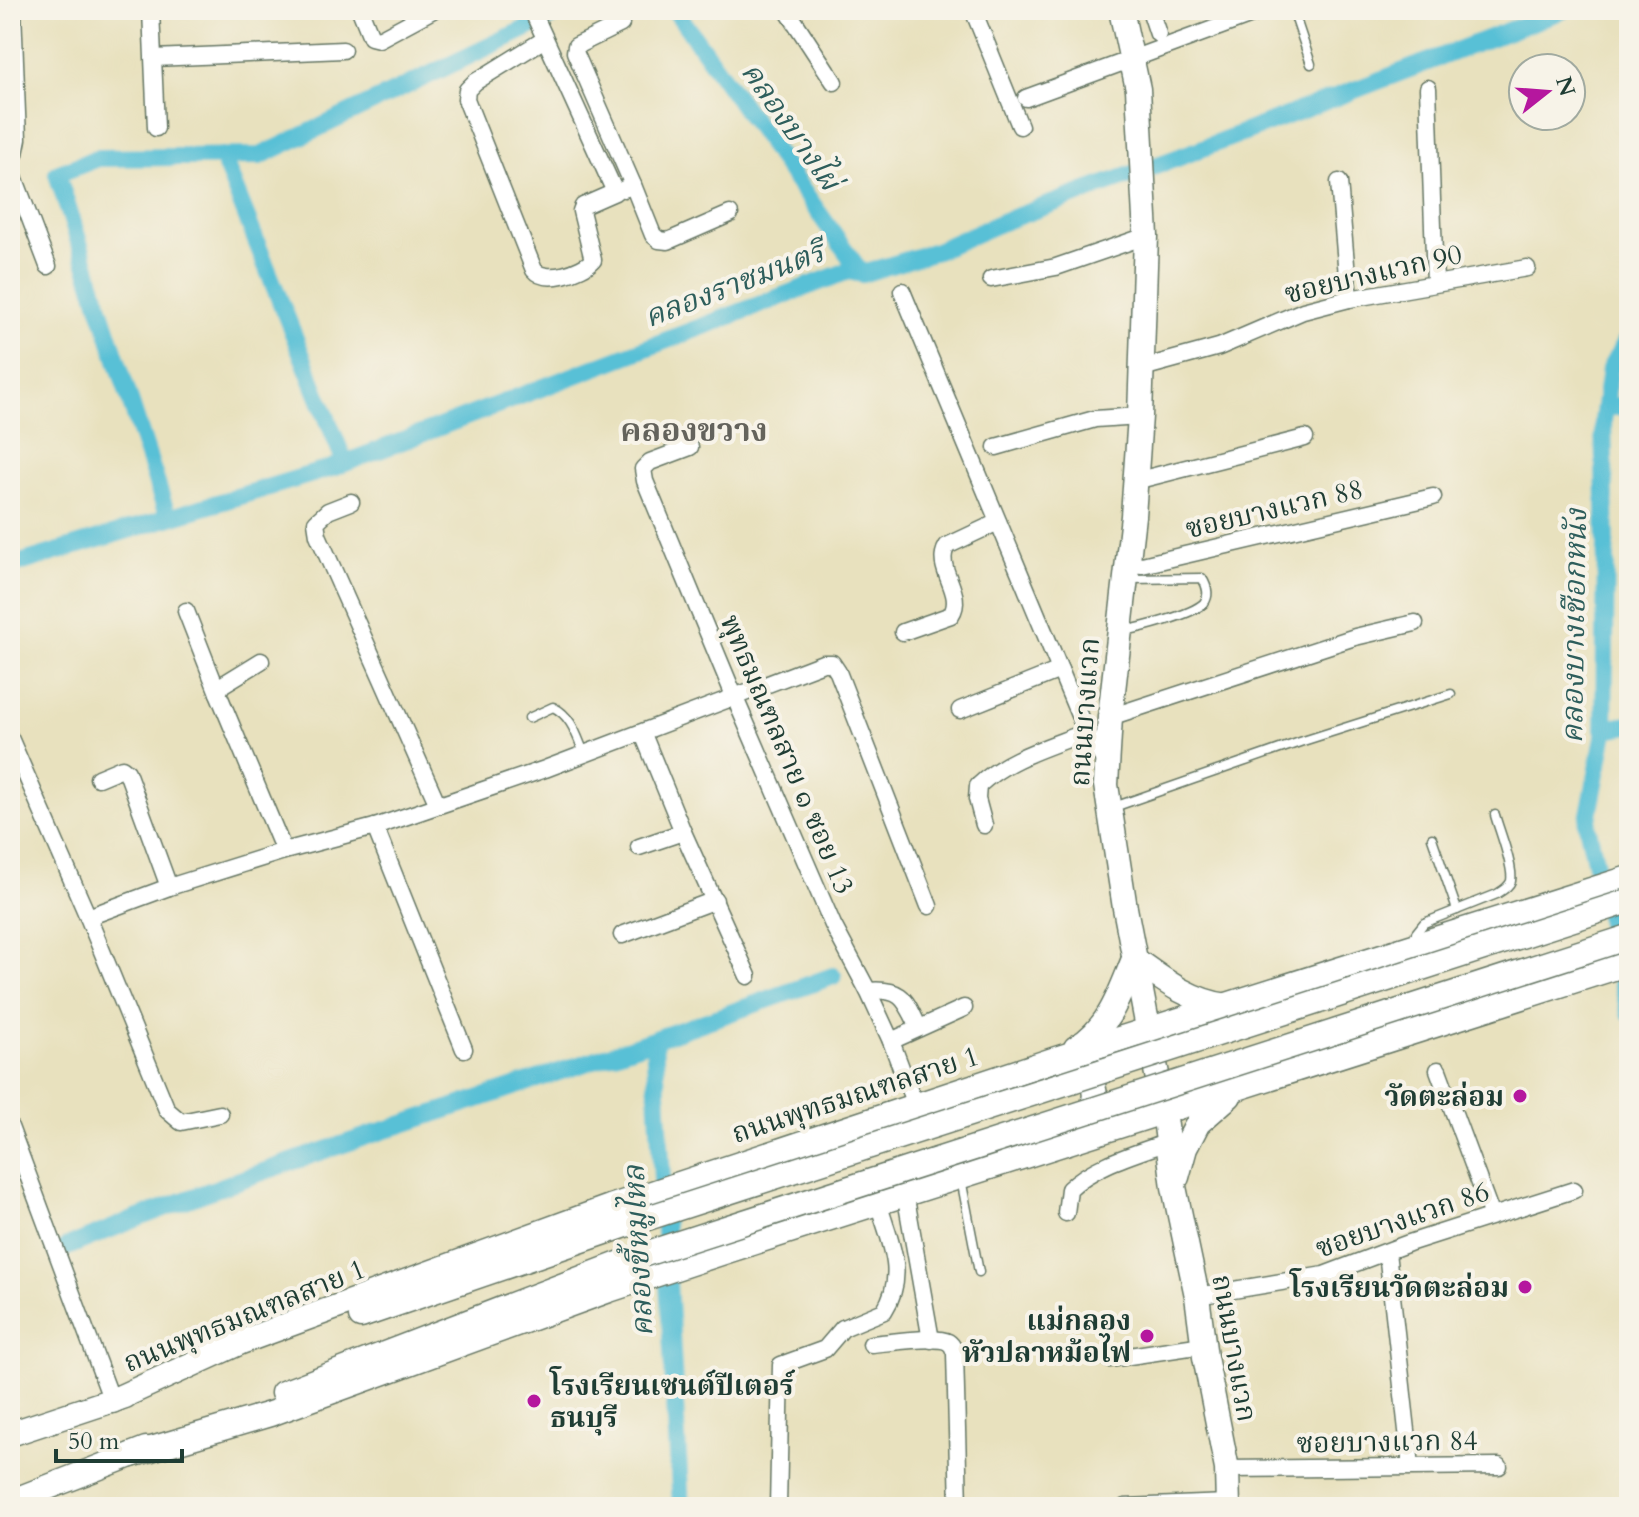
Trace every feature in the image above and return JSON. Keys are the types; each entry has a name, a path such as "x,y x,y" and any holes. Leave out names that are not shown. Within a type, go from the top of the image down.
{"main road":[{"name":"ถนนบางแวก","path":"1121,10 1133,57 1141,115 1146,226 1140,416 1106,763 1109,809 1164,1111 1174,1187 1197,1296 1203,1345 1227,1469 1228,1505"},
{"name":"ถนนพุทธมณฑลสาย 1","path":"112,1401 241,1342 726,1167 1629,878"},
{"name":"ถนนพุทธมณฑลสาย 1","path":"10,1434 632,1223 1629,901"},
{"path":"10,1502 436,1332 642,1255 1629,937"},
{"path":"1056,1059 1092,1039 1106,1021 1134,959 1184,993 1210,1004 1229,1006"},
{"path":"131,1455 270,1414 609,1290 730,1250 1629,963"},
{"path":"1317,978 1240,1019 1226,1043 1230,1057 1264,1067 1371,1046"},
{"path":"1001,1077 1070,1069 1085,1071 1095,1088 1093,1106 1085,1120 1016,1157"},
{"path":"1174,1187 1185,1148 1198,1123 1237,1089"}],"street":[{"path":"13,10 18,139 10,164 48,266"},
{"path":"151,10 156,128"},
{"path":"360,10 368,33 379,39 433,10"},
{"path":"787,10 834,82"},
{"path":"973,10 1020,126"},
{"path":"1150,10 1158,34"},
{"path":"1026,98 1265,10"},
{"path":"533,14 615,192"},
{"path":"621,24 576,46 575,52 653,235 659,240 668,241 730,214"},
{"path":"544,37 475,82 467,90 466,99 539,277 547,278 588,266 593,260 581,211 583,206 633,185"},
{"path":"154,58 343,50"},
{"path":"1428,88 1435,283"},
{"path":"1339,182 1349,299"},
{"path":"991,279 1056,267 1146,226"},
{"name":"ซอยบางแวก 90","path":"1142,368 1195,355 1294,314 1349,299 1527,268"},
{"path":"902,291 1086,732 1106,763"},
{"path":"996,447 1095,419 1140,416"},
{"path":"1135,481 1305,438"},
{"name":"พุทธมณฑลสาย ๑ ซอย 13","path":"690,447 650,462 643,469 645,481 833,925 891,1041 915,1105"},
{"name":"ซอยบางแวก 88","path":"1126,572 1142,565 1433,497"},
{"path":"351,502 328,511 316,522 318,535 438,805"},
{"path":"903,632 951,615 956,601 943,551 947,546 998,522"},
{"path":"186,611 284,851"},
{"path":"1110,717 1355,637 1415,623"},
{"path":"218,693 222,685 261,661"},
{"path":"88,917 169,887 284,851 375,827 585,755 823,663 832,663 838,672 929,906"},
{"path":"960,710 1060,670"},
{"path":"984,825 977,799 978,786 988,776 1002,767 1086,732"},
{"path":"643,734 748,976"},
{"path":"10,738 167,1110 181,1122 220,1114"},
{"path":"98,778 122,768 127,772 169,887"},
{"path":"375,827 464,1049"},
{"path":"639,847 683,832"},
{"path":"622,935 715,900"},
{"path":"868,991 886,989 897,992 919,1028"},
{"path":"891,1041 964,1008"},
{"path":"1438,1070 1492,1216"},
{"path":"10,1127 112,1401"},
{"path":"1066,1213 1069,1189 1076,1182 1117,1161 1168,1142"},
{"name":"ซอยบางแวก 86","path":"1197,1296 1324,1275 1574,1190"},
{"path":"905,1193 931,1340"},
{"path":"778,1507 781,1365 825,1349 843,1328 884,1311 897,1284 897,1271 878,1202"},
{"path":"1387,1252 1411,1466"},
{"path":"871,1344 945,1340 952,1345 955,1353 959,1507"},
{"path":"1109,1359 1203,1345"},
{"name":"ซอยบางแวก 84","path":"1227,1469 1499,1466"},
{"path":"1125,1507 1228,1505"}],"lane":[{"path":"1293,10 1311,64"},
{"path":"1119,631 1185,613 1203,604 1207,597 1207,587 1202,578 1126,572"},
{"path":"1109,809 1300,742 1451,694"},
{"path":"529,718 553,707 561,711 571,722 585,755"},
{"path":"1413,948 1416,933 1424,923 1507,888 1511,871 1495,815"},
{"path":"1432,838 1457,910"},
{"path":"960,1175 979,1272"}],"waterway":[{"path":"168,518 57,174 98,158 260,156 565,10"},
{"name":"คลองบางไผ่","path":"675,10 862,274"},
{"name":"คลองราชมนตรี","path":"10,566 332,468 848,271 862,274 936,251 1002,222 1563,10"},
{"path":"222,156 345,463"},
{"name":"คลองบางเชือกหนัง","path":"1629,336 1610,369 1603,421 1606,545 1604,737 1587,825 1629,1012"},
{"path":"1605,408 1629,405"},
{"path":"1604,729 1629,725"},
{"path":"65,1248 231,1183 833,976"},
{"name":"คลองขี้หมูไหล","path":"654,1040 681,1507"}],"place":[{"name":"วัดตะล่อม","path":"1520,1096"},
{"name":"โรงเรียนวัดตะล่อม","path":"1525,1287"},
{"name":"แม่กลอง หัวปลาหม้อไฟ","path":"1147,1336"},
{"name":"โรงเรียนเซนต์ปีเตอร์ ธนบุรี","path":"534,1401"}],"district":[{"name":"คลองขวาง","path":"694,430"}]}
